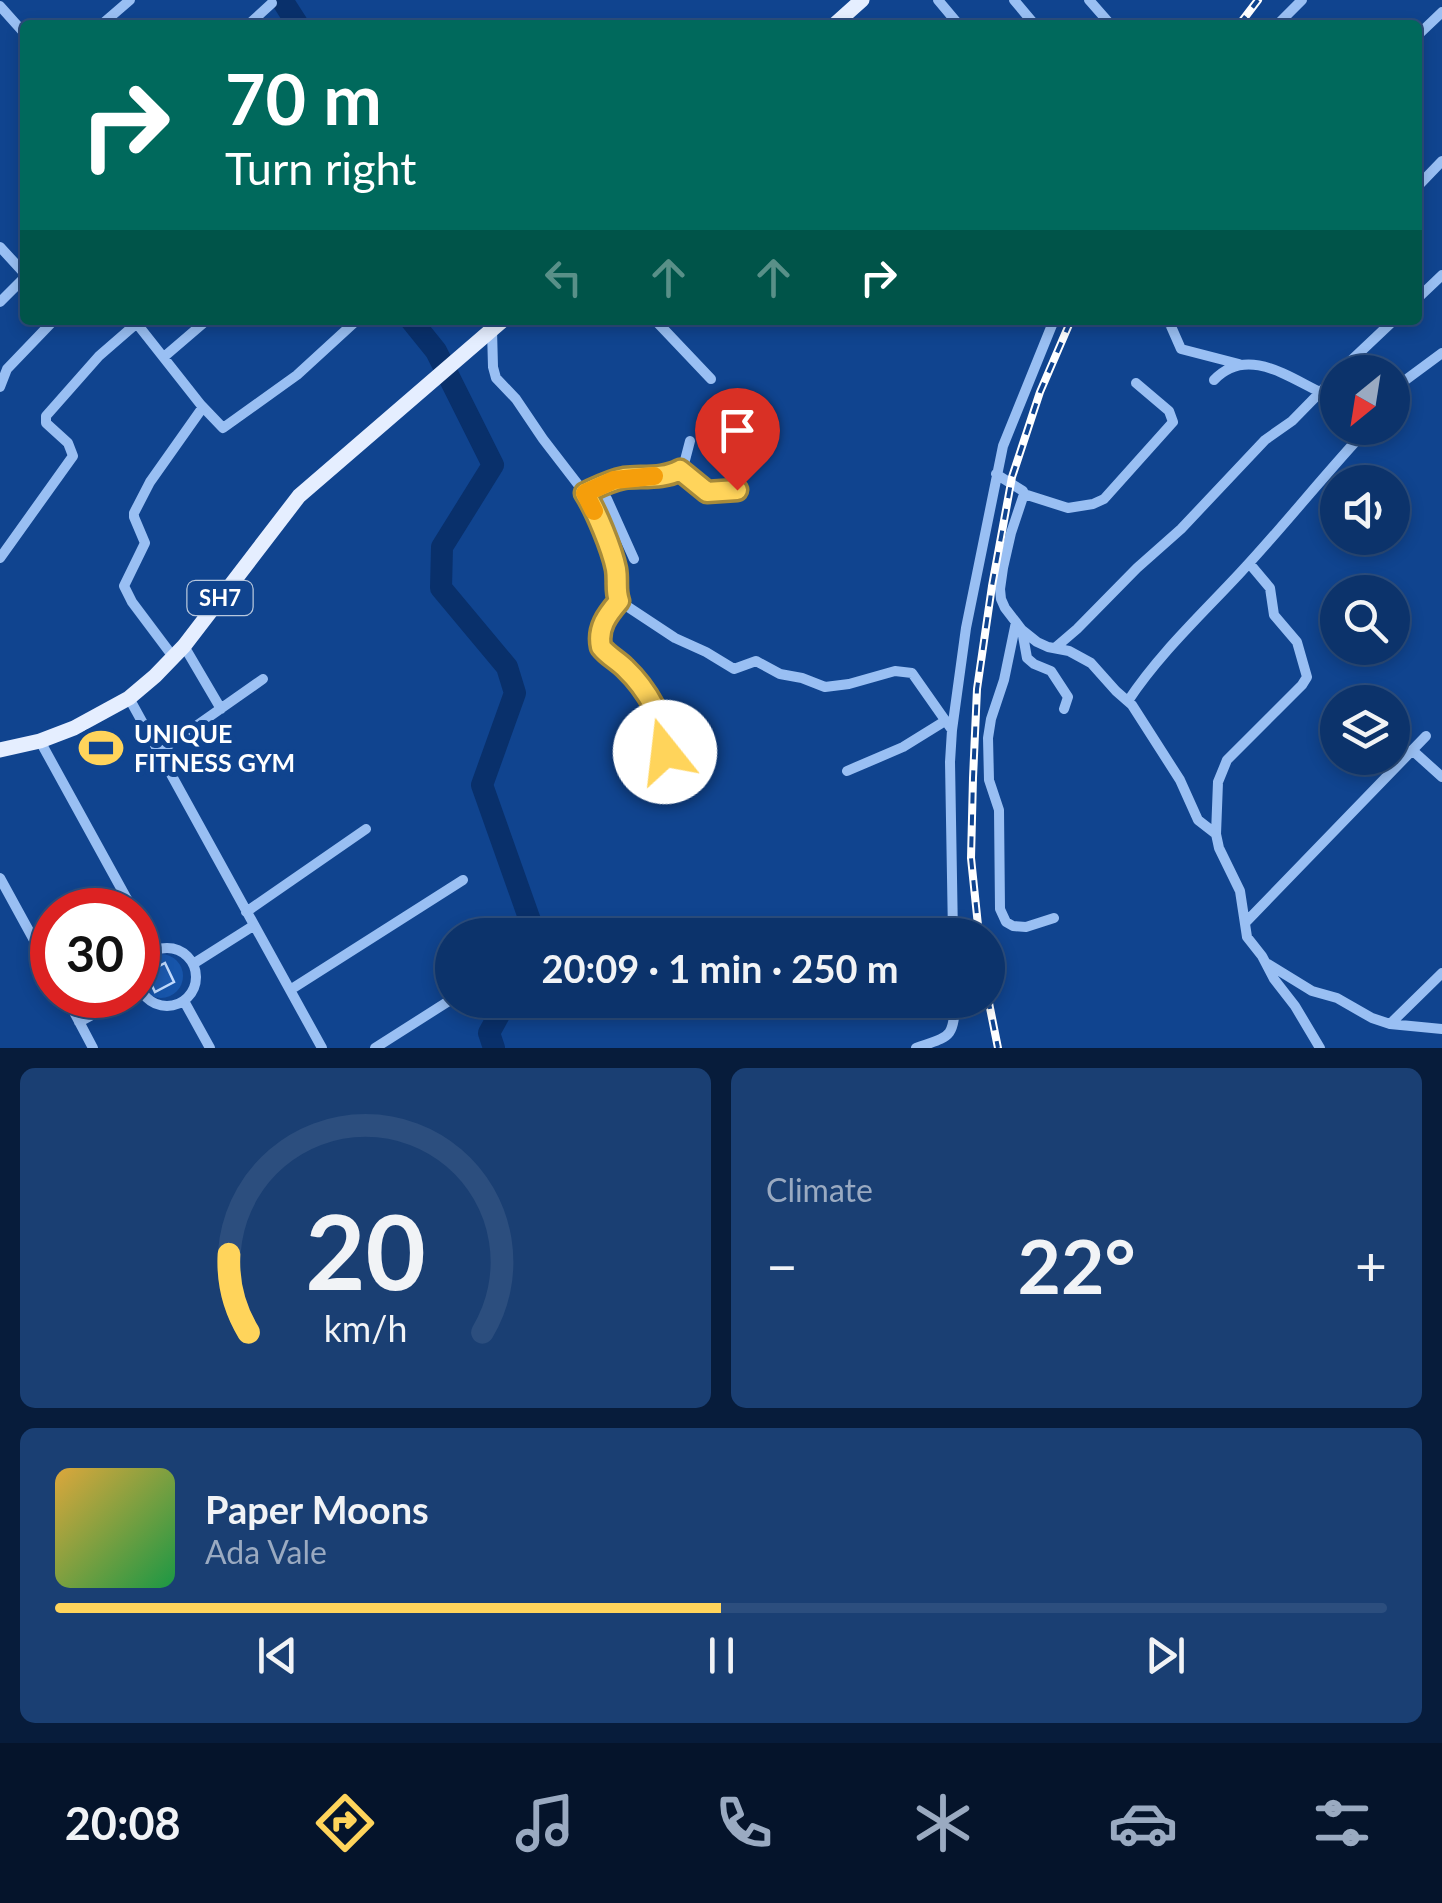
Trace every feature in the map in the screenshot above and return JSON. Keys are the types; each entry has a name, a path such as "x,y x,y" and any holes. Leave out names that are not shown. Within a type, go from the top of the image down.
{"main road":[{"path":"845,20 862,0"},
{"name":"SH7","path":"0,750 74,728 129,698 180,652 288,508 497,325"}],"street":[{"path":"107,20 130,0"},
{"path":"938,0 955,20"},
{"path":"1014,0 1032,20"},
{"path":"1089,0 1106,20"},
{"path":"1283,20 1302,0"},
{"path":"253,20 272,2"},
{"path":"0,6 20,28"},
{"path":"1422,32 1442,12"},
{"path":"1422,182 1442,160"},
{"path":"0,248 20,270"},
{"path":"1422,294 1442,276"},
{"path":"0,302 20,281"},
{"path":"0,387 6,369 49,325"},
{"path":"0,558 73,456 68,443 46,423 46,416 132,325"},
{"path":"139,325 220,426 228,426 297,375 352,325"},
{"path":"165,356 202,325"},
{"path":"497,325 493,368 496,378 516,398 543,439 590,490 607,499 634,559"},
{"path":"660,325 711,379"},
{"path":"953,918 949,726 996,474 1015,414 1052,325"},
{"path":"1056,647 1173,536 1272,433 1292,421 1320,392 1258,364 1240,364 1181,349 1170,325"},
{"path":"1357,355 1389,325"},
{"path":"1410,377 1442,353"},
{"path":"1214,380 1240,364"},
{"path":"996,474 1024,494 1068,508 1093,504 1110,493 1173,422 1169,411 1136,382"},
{"path":"203,407 150,482 134,513 145,543 124,586 132,602 180,652 222,709"},
{"path":"590,490 614,480 677,473 690,441"},
{"path":"1128,702 1164,652 1353,445"},
{"path":"680,470 707,492 737,490"},
{"path":"590,490 612,555 619,601 675,638 734,670 759,662 780,674 825,686 849,684 894,670 912,674 949,726"},
{"path":"1024,494 1011,533 1001,600 1019,626 1043,645 1069,651 1091,663 1128,702 1180,780 1198,820 1216,834"},
{"path":"1248,563 1270,588 1276,620 1298,642 1307,677 1228,760 1218,782 1216,834 1240,891 1247,937 1296,1006 1320,1048"},
{"path":"619,601 602,625 599,642 639,684 662,725 666,745 653,776"},
{"path":"1019,626 1027,658 1054,674 1068,697 1064,710"},
{"path":"1019,626 988,738 988,780 1000,810 1000,909 1006,922 1019,928 1054,918"},
{"path":"160,752 263,678"},
{"path":"129,698 322,1048"},
{"path":"847,771 949,726"},
{"path":"1245,923 1426,736"},
{"path":"40,741 120,888"},
{"path":"1412,750 1442,778"},
{"path":"246,912 366,829"},
{"path":"0,878 30,933"},
{"path":"290,990 462,880"},
{"path":"193,964 254,926"},
{"path":"160,949 180,951 196,972 194,988 184,1001 160,1005"},
{"path":"1267,963 1318,994 1336,998 1390,1024 1442,1030"},
{"path":"1390,1024 1442,973"},
{"path":"184,1001 210,1048"},
{"path":"375,1048 435,1010"},
{"path":"77,1018 94,1048"},
{"path":"79,1022 86,1018"},
{"path":"916,1048 945,1037 954,1028 954,1018"}],"shaded area":[{"path":"160,954 169,956 181,968 181,984 169,996 160,998"}],"building":[{"path":"165,963 174,982 160,989 160,966"}],"waterway":[{"path":"282,0 295,20"},
{"path":"415,325 436,351 493,465 442,547 441,588 507,667 515,693 482,785 529,918"},
{"path":"494,1048 489,1033 497,1018"}],"railway":[{"path":"1243,20 1258,0"},
{"path":"977,918 971,858 973,778 977,689 992,586 1012,477 1040,392 1069,325"},
{"path":"992,1018 998,1048"}],"slow traffic":[{"path":"594,511 585,493 614,480 654,476"}],"place":[{"name":"UNIQUE FITNESS GYM","path":"101,748"}],"route":[{"path":"665,752 662,725 653,707 639,684 599,642 602,625 619,601 617,577 612,555 585,493 614,480 680,470 707,492 737,490"}]}
